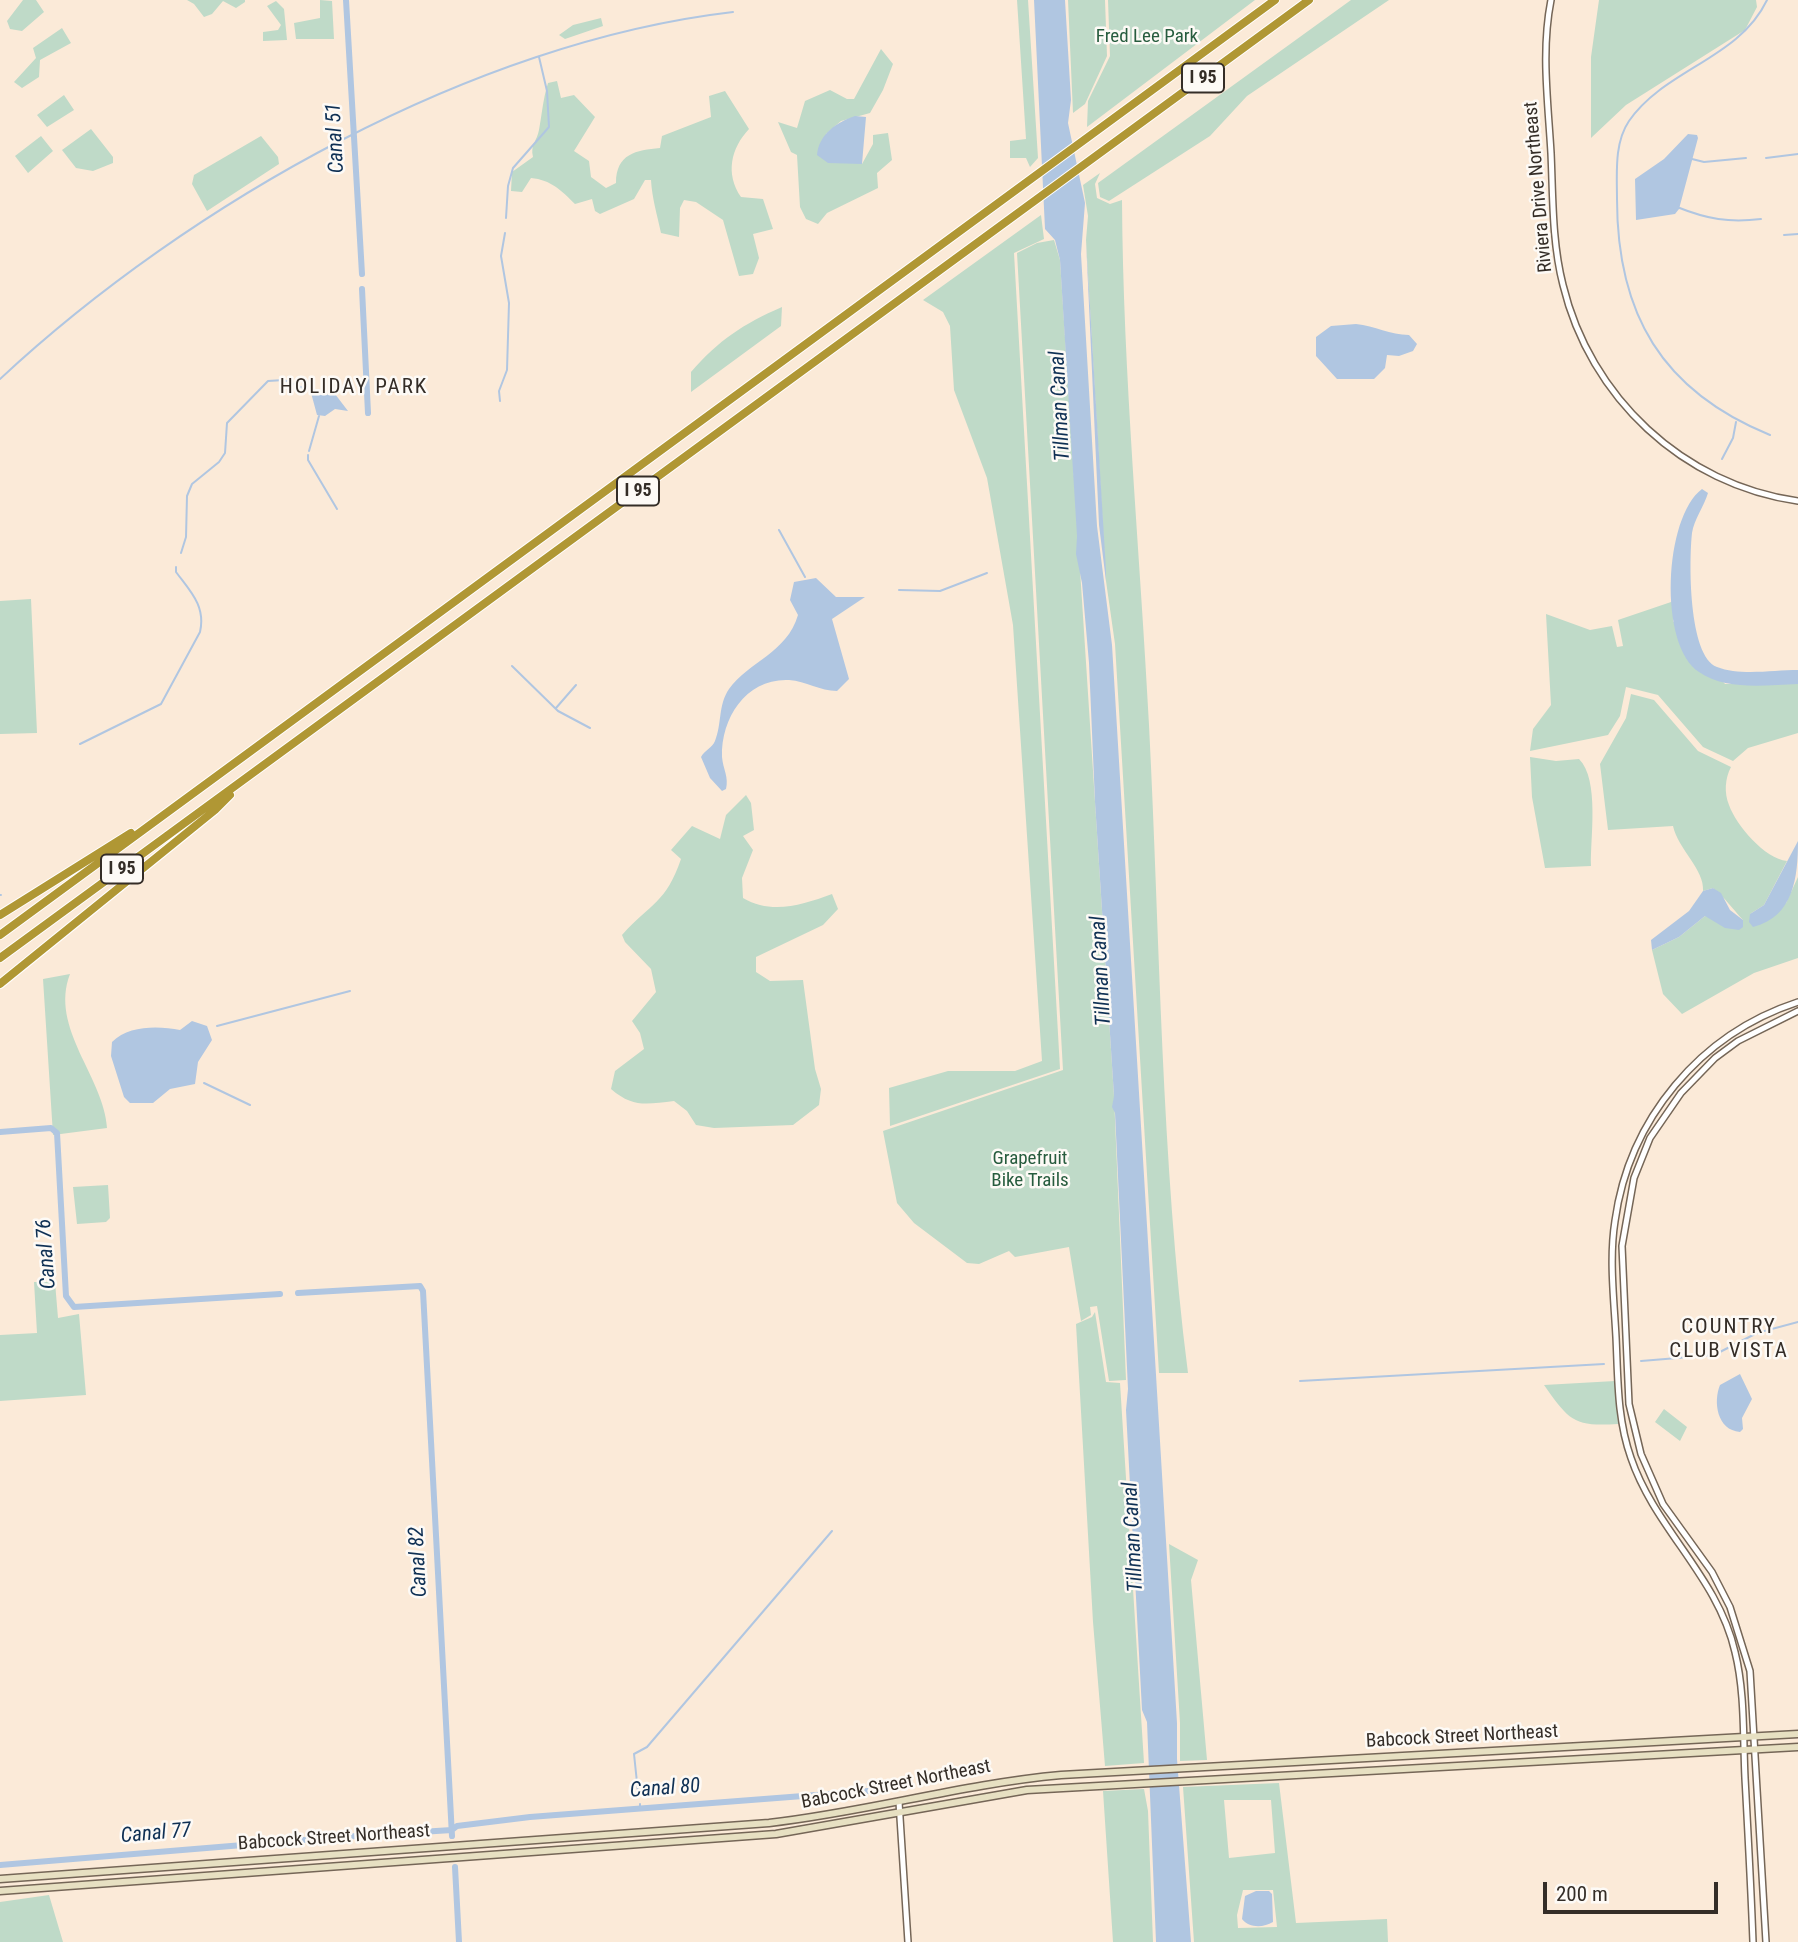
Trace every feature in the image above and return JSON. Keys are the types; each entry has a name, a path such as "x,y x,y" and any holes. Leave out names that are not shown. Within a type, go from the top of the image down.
{"highway":[{"name":"I 95","path":"0,935 1275,0"},
{"name":"I 95","path":"0,958 1309,0"},
{"path":"0,984 215,810 244,780"},
{"path":"0,915 149,824"}],"main road":[{"name":"Babcock Street Northeast","path":"0,1879 769,1823 822,1817 1003,1781 1122,1771 1798,1734"},
{"name":"Babcock Street Northeast","path":"0,1891 776,1834 1027,1790 1798,1747"},
{"path":"1223,1766 1224,1778"}],"street":[{"name":"Riviera Drive Northeast","path":"1551,0 1544,59 1556,247 1562,284 1586,350 1623,406 1683,458 1739,486 1798,501"},
{"path":"1754,1942 1737,1662 1721,1611 1703,1577 1654,1508 1631,1458 1622,1427 1612,1268 1614,1235 1625,1176 1665,1094 1690,1068 1733,1033 1798,1002"},
{"path":"1766,1942 1750,1671 1730,1607 1710,1570 1663,1504 1652,1483 1633,1425 1628,1386 1622,1246 1634,1178 1650,1138 1681,1093 1714,1058 1738,1041 1798,1011"},
{"path":"899,1802 908,1942"}],"green space":[{"path":"23,0 36,0 44,12 22,31 10,29 7,21"},
{"path":"187,0 245,0 245,2 236,8 223,1 212,14 204,17 194,4"},
{"path":"320,0 332,1 334,39 296,39 294,23 320,18"},
{"path":"1017,0 1028,0 1038,158 1030,167 1026,158 1010,158 1010,141 1026,139"},
{"path":"1068,0 1105,0 1107,56 1085,104 1073,113"},
{"name":"Fred Lee Park","path":"1108,0 1255,0 1087,127 1088,101 1110,56"},
{"path":"1351,0 1389,0 1247,96 1210,136 1109,201 1100,197 1098,183"},
{"path":"1599,0 1756,0 1757,7 1745,30 1626,105 1591,138 1591,57"},
{"path":"276,1 284,9 287,40 263,41 263,32 278,30 281,25 267,6"},
{"path":"601,18 603,26 565,39 559,35 573,25"},
{"path":"62,28 71,43 40,60 39,77 22,88 14,82 36,58 33,48"},
{"path":"881,49 893,64 870,113 841,121 826,134 862,164 873,144 873,135 888,133 892,160 877,173 878,188 827,213 818,224 806,219 800,207 797,155 791,152 778,122 797,128 805,101 830,90 847,99 854,99"},
{"path":"557,81 561,98 574,95 595,117 574,151 589,161 591,177 606,188 616,183 620,166 629,155 660,148 662,136 711,117 709,96 725,91 749,129 738,144 732,162 736,188 741,197 763,199 773,229 753,234 759,258 753,274 739,276 723,220 696,202 684,200 680,208 679,237 661,233 651,180 645,180 634,199 600,214 595,211 592,199 575,204 555,186 538,179 531,178 522,192 511,191 512,172 533,157 532,149 539,130 548,83"},
{"path":"64,95 74,110 47,127 37,115"},
{"path":"91,129 113,157 113,163 93,171 76,168 62,150"},
{"path":"41,136 53,151 28,173 15,156"},
{"path":"261,136 278,157 279,164 207,211 192,184 194,175"},
{"path":"1100,173 1095,184 1097,198 1110,204 1122,200 1125,332 1149,725 1162,1049 1172,1211 1188,1373 1159,1373 1115,644 1106,581 1086,240 1088,216 1083,185"},
{"path":"1041,215 1044,239 1014,253 1060,1069 890,1126 889,1088 948,1071 1015,1071 1042,1061 1013,625 987,478 954,390 950,326 943,312 923,300"},
{"name":"Grapefruit Bike Trails","path":"1054,240 1060,260 1114,1096 1126,1380 1109,1381 1097,1306 1090,1307 1091,1315 1081,1321 1069,1247 1015,1257 1009,1251 979,1264 967,1263 914,1223 897,1203 883,1131 1063,1070 1017,253 1037,243"},
{"path":"782,307 781,326 691,392 691,372 712,351 743,327"},
{"path":"31,599 37,733 0,734 0,601"},
{"path":"1674,601 1673,621 1725,684 1798,684 1798,733 1748,748 1733,761 1703,747 1658,695 1626,687 1620,716 1608,735 1530,751 1533,729 1551,705 1546,614 1590,630 1612,626 1617,647 1623,646 1618,620"},
{"path":"1631,694 1654,700 1698,751 1731,767 1726,791 1733,813 1761,848 1778,859 1787,861 1764,905 1750,914 1786,903 1798,877 1798,958 1754,973 1682,1014 1663,994 1652,950 1679,937 1705,916 1743,920 1713,888 1703,891 1700,875 1673,826 1608,830 1600,764 1626,718"},
{"path":"1530,757 1556,761 1579,759 1586,769 1592,795 1591,866 1545,868 1532,797"},
{"path":"746,795 751,803 754,830 743,836 753,850 742,878 743,898 776,907 798,905 832,894 838,909 823,925 756,957 756,972 770,981 803,980 815,1069 821,1089 819,1105 793,1125 714,1128 696,1125 687,1111 674,1101 648,1104 633,1102 611,1089 615,1071 644,1049 640,1033 632,1021 656,992 651,969 625,942 622,935 657,902 670,885 681,859 671,850 692,826 720,839 726,815"},
{"path":"70,974 65,994 67,1014 72,1033 104,1109 107,1128 53,1135 43,979"},
{"path":"108,1185 110,1218 106,1222 77,1224 73,1187"},
{"path":"34,1282 55,1282 58,1318 79,1314 86,1395 0,1401 0,1335 37,1333"},
{"path":"1095,1312 1106,1382 1120,1383 1144,1763 1105,1766 1093,1622 1076,1324 1092,1317"},
{"path":"1615,1381 1618,1424 1603,1425 1574,1419 1544,1385"},
{"path":"1664,1409 1687,1427 1680,1441 1655,1422"},
{"path":"1169,1544 1198,1560 1191,1580 1207,1760 1180,1761"},
{"path":"1279,1783 1296,1923 1387,1919 1388,1942 1194,1942 1183,1787","holes":["1224,1800 1271,1800 1275,1853 1229,1858","1243,1890 1273,1890 1277,1927 1238,1928 1237,1915"]},
{"path":"1144,1789 1148,1811 1153,1942 1113,1942 1103,1791"},
{"path":"49,1895 63,1942 0,1942 0,1902"}],"water":[{"name":"Tillman Canal","path":"1034,0 1065,0 1071,100 1068,123 1085,203 1081,254 1097,526 1112,645 1177,1759 1191,1942 1156,1942 1147,1722 1142,1710 1126,1410 1128,1389 1115,1113 1112,1107 1114,1096 1089,663 1082,583 1076,554 1060,260 1055,240 1045,229"},
{"path":"855,116 866,117 862,164 828,163 817,155 825,135"},
{"path":"1688,134 1697,135 1698,138 1679,209 1675,214 1636,220 1635,179 1664,159"},
{"path":"1086,240 1106,570 1106,581 1099,525"},
{"path":"1356,324 1409,335 1417,344 1413,351 1399,356 1387,355 1385,368 1374,379 1337,379 1316,356 1316,337 1331,326"},
{"path":"310,389 321,395 335,394 348,411 335,409 325,416 317,415"},
{"path":"1702,489 1708,493 1693,528 1691,546 1692,606 1700,645 1707,659 1717,667 1746,672 1798,670 1798,684 1760,686 1721,682 1699,672 1686,658 1677,636 1672,610 1671,581 1680,526 1689,504"},
{"path":"816,578 836,597 865,597 832,619 849,679 837,691 789,680 774,681 749,693 739,703 726,728 722,757 727,785 722,791 710,778 701,757 715,741 726,695 746,671 776,648 793,628 798,615 790,600 794,582"},
{"path":"1798,841 1795,881 1785,905 1767,922 1753,927 1749,922 1750,914 1764,905"},
{"path":"1713,888 1721,893 1730,910 1743,920 1743,927 1739,930 1725,928 1705,916 1679,937 1652,950 1651,940 1689,911 1703,891"},
{"path":"192,1021 207,1026 212,1040 198,1062 195,1084 170,1089 153,1103 130,1103 124,1097 111,1056 112,1042 127,1032 154,1028 180,1030"},
{"path":"1740,1374 1752,1399 1742,1418 1743,1429 1740,1432 1732,1430 1722,1421 1717,1399 1720,1385"},
{"path":"1256,1891 1269,1891 1272,1894 1273,1922 1256,1926 1242,1919 1245,1896"}],"waterway":[{"name":"Canal 51","path":"346,0 362,274"},
{"path":"1767,0 1755,20 1739,36 1721,51 1662,88 1644,103 1629,121 1621,139 1617,159 1617,199 1619,240 1626,278 1637,313 1653,344 1674,371 1701,396 1732,417 1770,435"},
{"path":"0,379 75,314 158,252 247,193 340,141 437,95 536,57 635,29 733,12"},
{"path":"506,218 508,186 513,168 549,127 547,91 539,57"},
{"path":"1766,158 1798,154"},
{"path":"1692,159 1704,162 1746,158"},
{"path":"1677,207 1718,219 1761,219"},
{"path":"500,401 499,391 507,370 509,303 501,256 505,233"},
{"path":"1784,235 1798,234"},
{"path":"362,289 368,413"},
{"path":"181,553 186,537 187,496 192,484 219,462 225,453 227,423 268,381 284,380 303,388"},
{"path":"309,451 319,416"},
{"path":"1722,459 1733,438 1736,422"},
{"path":"308,455 308,460 337,509"},
{"path":"779,530 805,577"},
{"path":"80,744 161,704 200,632 201,623 196,599 176,572 176,567"},
{"path":"899,590 940,591 987,573"},
{"path":"512,666 558,711 590,728"},
{"path":"556,708 576,685"},
{"path":"217,1026 350,991"},
{"path":"204,1083 250,1105"},
{"name":"Canal 76","path":"0,1132 51,1128 57,1133 66,1296 74,1307 280,1294"},
{"name":"Canal 82","path":"298,1293 420,1286 423,1291 452,1836"},
{"path":"1641,1361 1714,1355 1757,1333 1798,1322"},
{"path":"1300,1381 1604,1364"},
{"path":"638,1792 634,1754 647,1747 832,1531"},
{"name":"Canal 80","path":"325,1838 452,1830 457,1826 530,1817 881,1790"},
{"name":"Canal 80","path":"640,1804 640,1809"},
{"name":"Canal 77","path":"0,1865 316,1839"},
{"name":"Canal 82","path":"455,1867 459,1942"}],"district":[{"name":"HOLIDAY PARK","path":"354,388"},
{"name":"COUNTRY CLUB VISTA","path":"1729,1340"}]}
